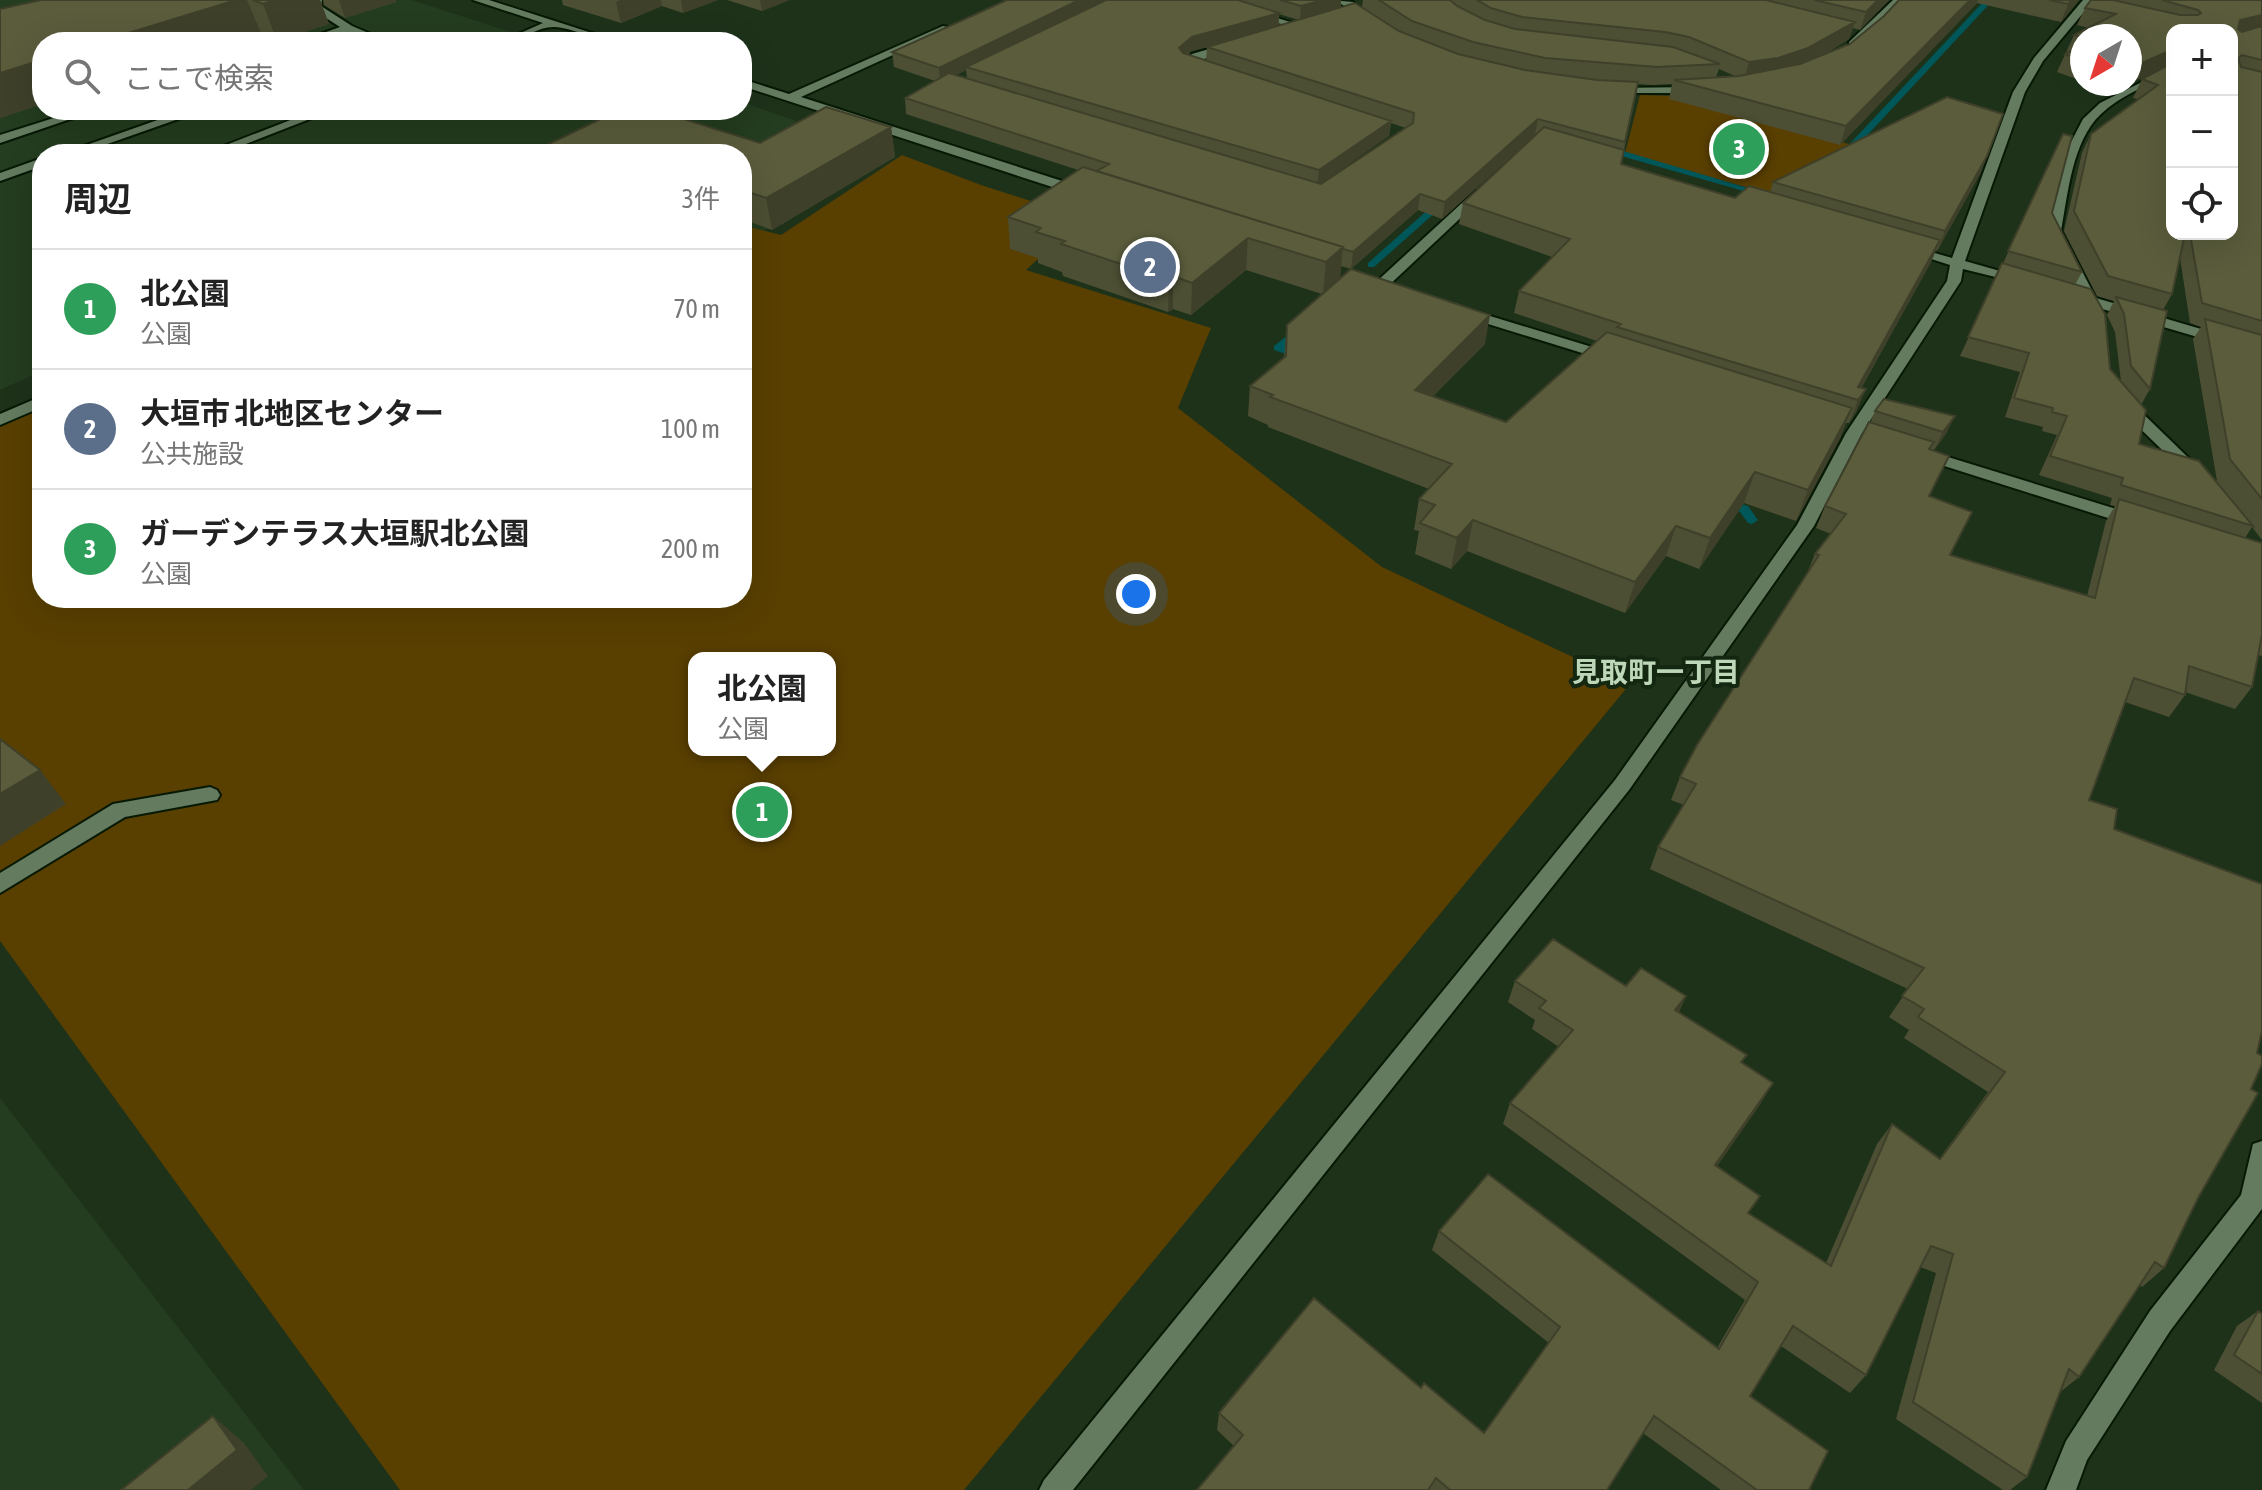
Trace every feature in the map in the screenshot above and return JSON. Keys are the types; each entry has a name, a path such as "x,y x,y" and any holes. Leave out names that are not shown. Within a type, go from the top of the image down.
{"street":[{"path":"317,0 316,7 359,32"},
{"path":"478,0 582,32"},
{"path":"1208,0 1298,26"},
{"path":"1337,0 1382,31"},
{"path":"1839,57 1899,0"},
{"path":"1054,1490 1622,785 1805,526 1854,433 1954,281 1957,264 2019,92 2038,60 2087,3 2098,9"},
{"path":"1341,14 1356,11"},
{"path":"1269,34 1313,22"},
{"path":"530,32 553,23"},
{"path":"789,98 953,25"},
{"path":"335,32 348,28"},
{"path":"1846,33 1861,36"},
{"path":"1217,73 1188,63 1196,56 1240,43"},
{"path":"2100,322 2054,231 2076,145 2087,122 2103,107 2166,73"},
{"path":"752,85 1092,195"},
{"path":"1600,91 1708,89"},
{"path":"0,139 60,120"},
{"path":"98,144 168,120"},
{"path":"236,144 300,120"},
{"path":"632,129 651,120"},
{"path":"0,177 32,166"},
{"path":"1380,286 1492,182"},
{"path":"1897,246 2031,285"},
{"path":"2061,293 2262,352"},
{"path":"1454,309 1632,364"},
{"path":"2117,395 2206,484"},
{"path":"0,420 32,406"},
{"path":"1899,447 2156,528"},
{"path":"0,884 120,810 210,795"},
{"path":"2061,1490 2076,1451 2160,1321 2253,1200 2262,1152"}],"shaded area":[{"path":"0,0 412,0 511,32 32,32 32,120 606,120 552,144 32,144 32,376 0,390"},
{"path":"1640,95 1678,96 1856,146 1796,201 1625,153"},
{"path":"752,106 883,152 764,231 752,228 752,144 619,144 670,120 752,120"},
{"path":"902,155 1083,218 1026,270 1211,328 1178,408 1382,567 1630,684 964,1490 400,1490 0,941 0,427 32,412 32,608 752,608 752,228 781,235"},
{"path":"0,1098 304,1490 0,1490"}],"building":[{"path":"41,0 236,0 132,32 32,32 32,63 0,73 0,9"},
{"path":"253,0 275,0 263,4"},
{"path":"1007,0 1079,0 939,68 892,52"},
{"path":"1106,0 1238,0 1279,13 1192,37 1179,48 1183,53 1391,121 1319,170 966,67"},
{"path":"1280,0 1323,0 1301,6"},
{"path":"1379,0 1450,0 1485,20 1515,29 1673,47 1720,64 1657,67 1545,58 1473,42 1412,21"},
{"path":"1477,0 1766,0 1855,22 1808,48 1778,58 1749,62 1689,37 1522,17 1491,8"},
{"path":"1814,0 1878,0 1866,12"},
{"path":"1899,0 1970,0 1846,126 1674,80 1739,76 1800,64 1850,44"},
{"path":"2049,0 2072,0 2068,4"},
{"path":"2091,0 2113,0 2180,15 2198,15 2201,13 2198,10 2162,0 2262,0 2262,15 2240,20 2238,29 2238,24 2166,24 2166,53 2142,63 2142,24 2096,24 2116,14 2085,8"},
{"path":"1355,3 1399,31 1458,54 1525,70 1638,82 1625,142 1538,119 1445,202 1420,194 1353,252 1097,171 1109,164 905,98 949,73 1321,184 1413,123 1414,113 1207,47"},
{"path":"2262,26 2262,60 2242,55 2238,58 2238,29 2242,32"},
{"path":"2238,58 2241,67 2262,72 2262,321 2202,303 2191,240 2238,240"},
{"path":"2166,66 2166,240 2184,240 2172,294 2108,276 2074,211 2091,134 2158,85 2142,79"},
{"path":"1947,97 2003,114 1987,156 1945,231 1773,182"},
{"path":"826,107 891,127 766,198 752,193 752,144 549,144 598,120 687,120 760,143"},
{"path":"1544,127 1624,150 1621,164 1735,198 1749,186 1940,240 1858,387 1866,389 1858,400 1617,327 1621,324 1519,291 1570,239 1463,203"},
{"path":"2063,134 2072,136 2052,213 2082,272 2008,251"},
{"path":"1083,167 1343,247 1326,262 1248,238 1192,283 1173,276 1169,280 1061,244 1065,241 1036,232 1041,228 1008,217"},
{"path":"2002,263 2091,289 2105,314 2110,369 2146,410 2139,444 2199,461 2253,526 2121,485 2123,478 2050,456 2067,416 2052,412 2053,408 2014,398 2029,353 1968,337"},
{"path":"1351,269 1490,315 1415,390 1506,422 1607,332 1852,408 1808,490 1755,472 1710,538 1676,526 1635,582 1473,520 1457,538 1420,523 1435,505 1419,499 1452,464 1270,397 1273,395 1250,386 1286,356 1287,325"},
{"path":"2116,297 2167,311 2150,389 2131,366 2124,314"},
{"path":"2205,319 2262,335 2262,499 2230,459"},
{"path":"1884,399 1955,416 1943,432 1875,411"},
{"path":"1869,422 1934,442 1929,449 1949,456 1929,496 1972,512 1950,555 2095,598 2119,499 2262,543 2262,635 2252,687 2189,666 2185,695 2134,678 2089,800 2117,809 2114,829 2262,884 2262,1031 2257,1053 2262,1056 2262,1064 2251,1089 2258,1093 2198,1198 2164,1268 2155,1262 2079,1377 2069,1369 2027,1477 1913,1402 1953,1254 1931,1246 1866,1375 1793,1326 1750,1396 1828,1451 1809,1490 1757,1490 1654,1416 1607,1490 1450,1490 1436,1478 1428,1490 1197,1490 1243,1435 1219,1413 1314,1298 1421,1388 1424,1383 1484,1433 1560,1327 1439,1231 1488,1174 1719,1349 1758,1282 1510,1103 1573,1030 1539,1008 1546,1001 1515,981 1553,939 1626,986 1641,968 1686,996 1675,1010 1747,1055 1741,1062 1773,1083 1715,1165 1760,1196 1748,1213 1831,1266 1892,1124 1940,1159 2005,1072 1918,1017 1924,1009 1902,996 1924,968 1658,847 1696,784 1680,777 1697,745 1819,555 1815,554 1846,514 1825,506"},
{"path":"0,739 40,770 0,794"},
{"path":"2258,1311 2262,1314 2262,1374 2234,1355"},
{"path":"213,1416 237,1450 188,1490 121,1490"}],"waterway":[{"path":"1845,154 1989,0"},
{"path":"1607,149 1764,194"},
{"path":"1371,265 1442,202"},
{"path":"1298,330 1278,348 1302,356"},
{"path":"1722,502 1744,509 1752,520"}],"place":[{"name":"ガーデンテラス大垣駅北公園","path":"1739,149"},
{"name":"大垣市 北地区センター","path":"1150,267"},
{"name":"北公園","path":"762,812"}],"district":[{"name":"見取町一丁目","path":"1656,672"}]}
